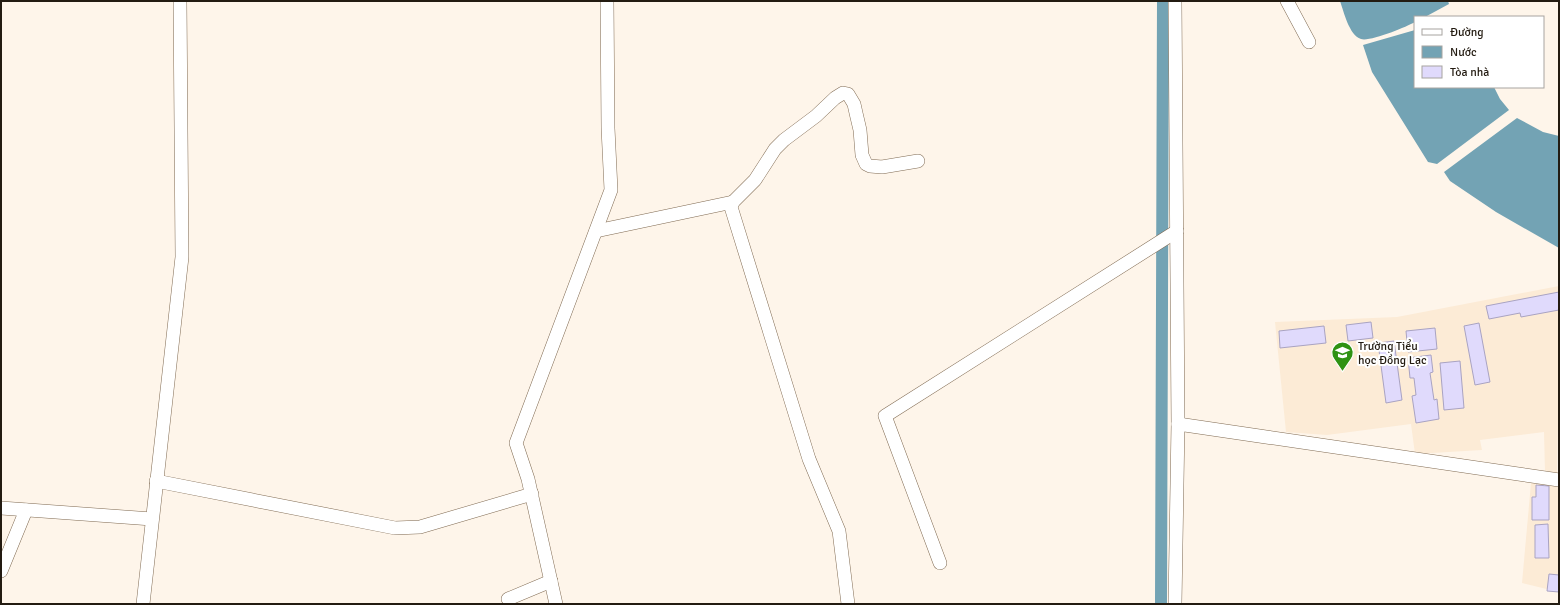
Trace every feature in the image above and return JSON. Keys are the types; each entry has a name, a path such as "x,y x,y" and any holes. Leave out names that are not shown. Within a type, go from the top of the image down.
{"street":[{"path":"143,604 182,257 180,1"},
{"path":"556,604 532,494 516,443 612,190 608,128 607,1"},
{"path":"1175,604 1178,424 1176,1"},
{"path":"1287,1 1309,42"},
{"path":"848,604 839,531 809,459 731,207 733,202 755,180 776,148 784,140 816,116 834,98 843,93 846,93 849,96 854,104 860,130 862,155 866,164 870,166 882,167 918,161"},
{"path":"596,231 733,202"},
{"path":"940,563 884,416 1177,231"},
{"path":"1178,424 1559,480"},
{"path":"156,481 395,528 420,527 532,494"},
{"path":"1,508 152,519"},
{"path":"1,571 26,510"},
{"path":"508,599 551,581"}],"shaded area":[{"path":"1559,286 1559,425 1557,474 1545,472 1544,432 1480,440 1482,450 1415,454 1411,424 1327,435 1286,432 1275,322 1397,317"},
{"path":"1531,483 1559,487 1559,592 1522,583"}],"water":[{"path":"1340,1 1448,1 1449,4 1427,16 1414,16 1414,22 1388,34 1372,38 1361,39 1357,37 1353,33"},
{"path":"1414,30 1414,88 1494,88 1500,99 1509,110 1437,164 1428,162 1372,72 1363,45"},
{"path":"1517,118 1543,132 1559,136 1559,248 1496,212 1450,181 1444,172"}],"building":[{"path":"1559,292 1559,310 1521,317 1520,313 1489,319 1486,306"},
{"path":"1371,322 1373,338 1348,341 1346,325"},
{"path":"1479,323 1490,382 1475,385 1464,326"},
{"path":"1324,326 1326,343 1280,348 1279,331"},
{"path":"1435,328 1437,349 1408,352 1406,331"},
{"path":"1394,341 1402,400 1386,403 1378,343"},
{"path":"1431,355 1433,372 1430,373 1434,400 1437,399 1439,419 1416,423 1412,396 1416,395 1414,378 1410,378 1408,358"},
{"path":"1460,361 1464,408 1444,410 1440,363"},
{"path":"1536,485 1549,486 1549,520 1532,520 1532,497 1536,497"},
{"path":"1548,524 1549,558 1535,558 1535,525"},
{"path":"1549,574 1559,575 1559,592 1547,591"}],"waterway":[{"path":"1161,604 1163,1"}],"place":[{"name":"Trường Tiểu học Đồng Lạc","path":"1342,372"}]}
